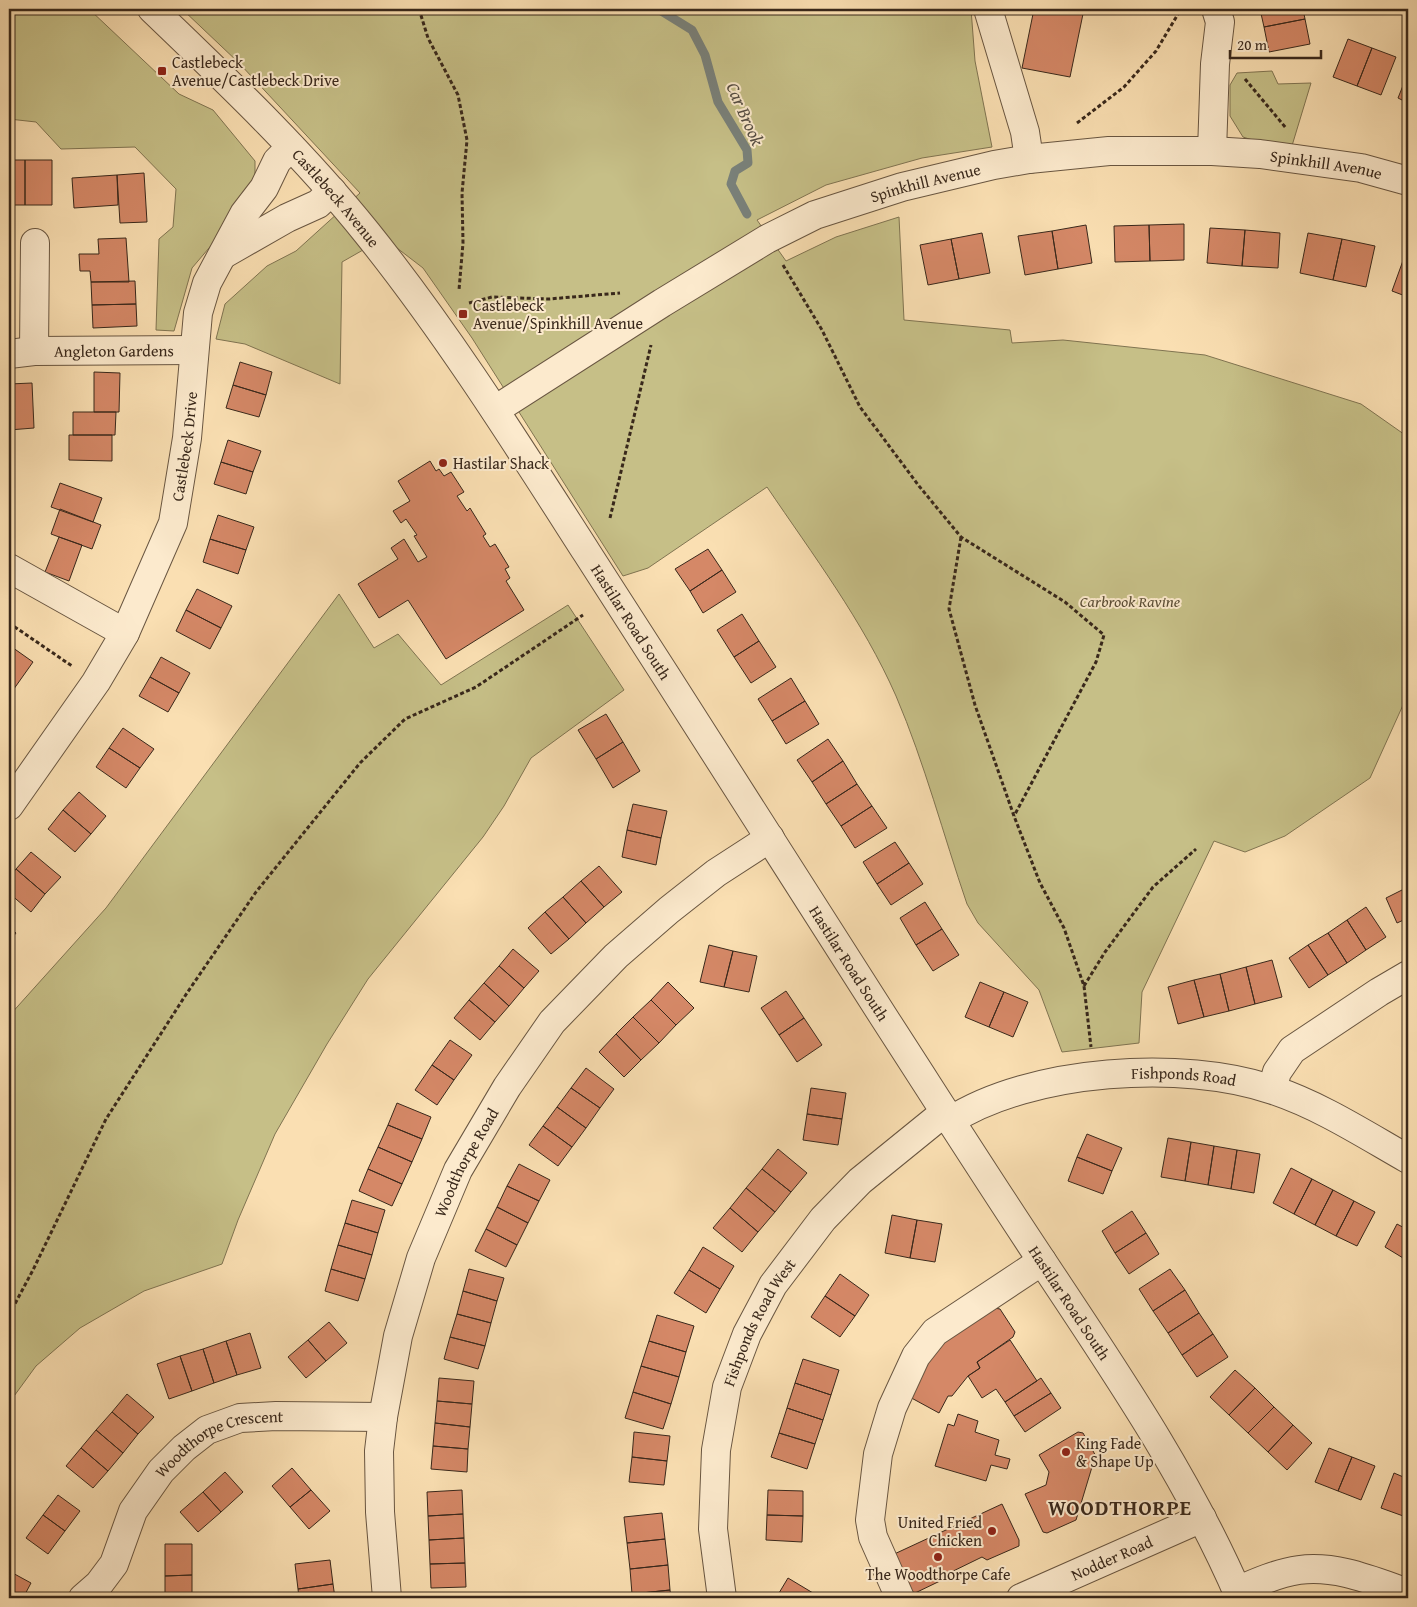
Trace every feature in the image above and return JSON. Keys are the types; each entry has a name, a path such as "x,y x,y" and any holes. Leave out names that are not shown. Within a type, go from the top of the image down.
{"street":[{"name":"Castlebeck Avenue","path":"152,9 239,92 332,191 401,276 495,410"},
{"path":"988,9 1024,132 1029,159"},
{"path":"1212,151 1215,64 1220,22 1216,9"},
{"name":"Castlebeck Drive","path":"9,806 18,776 96,682 125,633 173,523 187,438 198,313 207,283 244,214 264,188 277,161 291,147"},
{"name":"Spinkhill Avenue","path":"495,410 724,264 767,239 815,214 902,187 994,165 1029,159 1109,151 1212,151 1260,154 1361,168 1408,181"},
{"path":"224,254 287,218 318,204 332,191"},
{"name":"Angleton Gardens","path":"35,243 21,353 194,350"},
{"name":"Hastilar Road South","path":"495,410 948,1117 1125,1387 1202,1518 1239,1594"},
{"path":"9,568 125,633"},
{"name":"Woodthorpe Road","path":"388,1598 380,1512 380,1451 383,1417 398,1336 421,1258 458,1170 508,1087 552,1022 616,956 669,910 716,873 770,838"},
{"path":"1272,1089 1277,1072 1292,1050 1408,975"},
{"name":"Fishponds Road","path":"948,1117 1003,1095 1090,1077 1146,1071 1205,1075 1225,1077 1272,1089 1322,1110 1408,1159"},
{"name":"Fishponds Road West","path":"722,1598 713,1529 716,1450 727,1387 748,1334 773,1285 823,1219 860,1181 948,1117"},
{"path":"900,1598 873,1537 870,1520 878,1454 892,1408 916,1356 935,1332 1042,1261"},
{"name":"Woodthorpe Crescent","path":"83,1598 99,1584 114,1564 133,1511 161,1472 184,1448 208,1430 240,1418 276,1416 383,1417"},
{"name":"Nodder Road","path":"1021,1598 1202,1518"},
{"name":"Woodthorpe Crescent","path":"114,1564 115,1598"},
{"path":"1239,1594 1259,1581 1301,1570 1336,1571 1408,1593"}],"path":[{"path":"418,9 428,38 458,96 467,140 462,193 463,243 459,290"},
{"path":"1072,126 1097,110 1124,88 1156,52 1181,9"},
{"path":"1239,72 1290,132"},
{"path":"780,260 822,330 860,407 919,486 962,537 1065,602 1104,635 1096,662 1014,816"},
{"path":"469,303 492,298 549,299 628,292"},
{"path":"610,518 653,337"},
{"path":"962,537 949,609 975,705 1014,816 1040,882 1064,928 1084,986 1092,1050"},
{"path":"9,1315 33,1270 106,1119 187,993 256,892 360,763 406,719 476,686 583,615"},
{"path":"9,623 78,670"},
{"path":"1084,986 1105,952 1153,887 1196,849"}],"green space":[{"path":"9,9 89,9 179,94 213,110 255,161 255,194 192,268 174,331 156,330 159,239 173,227 176,189 135,147 61,149 36,122 9,119"},
{"name":"Carbrook Ravine","path":"182,9 971,9 975,61 992,147 922,158 826,185 757,220 786,261 836,237 899,217 904,320 1010,330 1012,343 1063,340 1205,355 1361,404 1408,437 1408,694 1370,778 1285,836 1245,852 1214,841 1142,992 1139,1043 1062,1052 1039,990 978,923 967,904 916,747 883,668 853,615 767,487 648,568 623,576 472,338 423,268 384,238 342,262 340,384 245,344 216,339 225,304 267,266 296,251 360,193 239,63"},
{"path":"1272,71 1278,84 1311,83 1291,149 1268,145 1243,137 1230,116 1230,85 1237,73"},
{"path":"339,594 374,648 398,634 441,685 568,605 624,690 531,758 504,806 483,837 368,979 327,1044 275,1134 238,1220 222,1264 144,1291 80,1328 36,1366 9,1403 9,1016 106,908"}],"building":[{"path":"1034,9 1084,9 1070,77 1022,68"},
{"path":"1260,9 1303,9 1305,19 1264,27"},
{"path":"1305,19 1310,44 1269,52 1264,27"},
{"path":"1348,39 1372,48 1357,86 1333,77"},
{"path":"1372,48 1396,57 1381,95 1357,86"},
{"path":"1408,73 1408,103 1398,98"},
{"path":"9,160 25,160 25,205 9,205"},
{"path":"25,160 52,160 52,205 25,205"},
{"path":"144,173 147,222 120,223 117,175"},
{"path":"117,175 118,205 74,208 72,178"},
{"path":"1184,224 1184,260 1150,261 1149,225"},
{"path":"1086,225 1092,263 1058,269 1052,231"},
{"path":"1149,225 1150,261 1115,262 1114,226"},
{"path":"1210,228 1245,230 1242,266 1207,263"},
{"path":"1245,230 1280,233 1278,268 1242,266"},
{"path":"1052,231 1058,269 1025,275 1018,236"},
{"path":"982,233 990,273 959,279 951,239"},
{"path":"1308,233 1342,239 1333,280 1300,273"},
{"path":"126,238 129,282 91,282 90,271 80,271 79,254 99,254 98,239"},
{"path":"951,239 959,279 928,285 920,245"},
{"path":"1342,239 1375,246 1366,287 1333,280"},
{"path":"1405,255 1408,256 1408,297 1392,291"},
{"path":"135,281 136,304 92,305 91,282"},
{"path":"136,304 137,326 93,328 92,305"},
{"path":"240,362 272,372 266,395 233,385"},
{"path":"94,372 120,373 119,412 94,412"},
{"path":"32,383 34,428 9,430 9,384"},
{"path":"233,385 266,395 259,417 226,408"},
{"path":"73,412 116,412 115,435 73,435"},
{"path":"69,435 112,435 112,461 69,460"},
{"path":"228,440 261,451 253,472 221,462"},
{"path":"430,461 436,471 439,469 444,476 451,472 464,492 457,496 467,511 470,508 486,534 483,536 490,547 495,544 509,567 505,569 510,578 506,581 524,610 446,659 408,600 379,618 358,584 398,559 391,548 404,539 418,562 427,557 414,536 417,535 406,519 401,523 393,511 410,501 398,481"},
{"path":"221,462 253,472 246,494 214,484"},
{"path":"60,483 102,498 93,522 51,507"},
{"path":"60,509 101,525 92,549 51,534"},
{"path":"218,515 254,527 246,550 210,539"},
{"path":"59,537 82,545 69,581 45,572"},
{"path":"210,539 246,550 238,574 203,562"},
{"path":"708,549 722,570 690,591 675,569"},
{"path":"722,570 736,592 703,613 690,591"},
{"path":"197,589 232,606 221,628 186,610"},
{"path":"186,610 221,628 210,649 176,631"},
{"path":"742,614 759,641 734,657 717,630"},
{"path":"759,641 776,667 751,683 734,657"},
{"path":"9,645 33,662 11,693 9,691"},
{"path":"161,657 190,673 179,693 150,677"},
{"path":"150,677 179,693 168,712 139,696"},
{"path":"791,678 805,701 772,721 758,699"},
{"path":"805,701 819,724 786,744 772,721"},
{"path":"606,714 623,742 596,759 578,730"},
{"path":"123,728 154,749 140,768 109,748"},
{"path":"828,739 843,761 812,782 797,760"},
{"path":"623,742 640,771 613,788 596,759"},
{"path":"109,748 140,768 126,788 96,767"},
{"path":"843,761 857,784 826,804 812,782"},
{"path":"857,784 872,806 841,826 826,804"},
{"path":"79,792 106,816 91,834 63,810"},
{"path":"633,804 667,811 661,838 627,830"},
{"path":"872,806 887,828 855,848 841,826"},
{"path":"63,810 91,834 75,852 48,829"},
{"path":"627,830 661,838 656,865 622,857"},
{"path":"895,842 909,863 877,884 863,862"},
{"path":"31,852 61,877 45,894 16,869"},
{"path":"909,863 923,884 891,905 877,884"},
{"path":"599,866 622,892 604,907 581,881"},
{"path":"16,869 45,894 31,912 9,893 9,878"},
{"path":"581,881 604,907 586,923 563,897"},
{"path":"1408,887 1408,918 1397,923 1386,898"},
{"path":"563,897 586,923 569,939 545,912"},
{"path":"925,902 942,929 916,945 900,918"},
{"path":"1366,907 1386,937 1366,950 1347,920"},
{"path":"545,912 569,939 551,954 528,928"},
{"path":"1347,920 1366,950 1347,963 1328,933"},
{"path":"9,926 16,933 9,942"},
{"path":"942,929 959,955 933,971 916,945"},
{"path":"1328,933 1347,963 1328,975 1308,945"},
{"path":"709,945 733,951 724,987 700,982"},
{"path":"1308,945 1328,975 1309,988 1289,958"},
{"path":"513,949 539,971 524,988 499,966"},
{"path":"733,951 757,956 749,992 724,987"},
{"path":"1272,960 1282,997 1255,1004 1246,967"},
{"path":"499,966 524,988 509,1006 484,983"},
{"path":"1246,967 1255,1004 1229,1011 1220,974"},
{"path":"1220,974 1229,1011 1204,1017 1194,980"},
{"path":"1194,980 1204,1017 1178,1024 1168,987"},
{"path":"668,982 694,1008 676,1025 651,1000"},
{"path":"980,982 1004,992 989,1027 965,1017"},
{"path":"484,983 509,1006 495,1022 469,1000"},
{"path":"786,991 804,1018 779,1035 761,1008"},
{"path":"1004,992 1028,1002 1013,1037 989,1027"},
{"path":"469,1000 495,1022 480,1040 454,1018"},
{"path":"651,1000 676,1025 659,1043 633,1017"},
{"path":"633,1017 659,1043 641,1060 616,1034"},
{"path":"804,1018 822,1045 797,1062 779,1035"},
{"path":"616,1034 641,1060 624,1077 599,1052"},
{"path":"450,1040 472,1055 454,1080 432,1065"},
{"path":"1403,1042 1408,1042 1407,1073"},
{"path":"432,1065 454,1080 437,1105 415,1090"},
{"path":"586,1068 614,1089 600,1108 571,1088"},
{"path":"571,1088 600,1108 586,1128 557,1107"},
{"path":"811,1088 846,1093 842,1119 807,1114"},
{"path":"397,1103 431,1117 422,1139 388,1125"},
{"path":"557,1107 586,1128 572,1147 543,1126"},
{"path":"807,1114 842,1119 838,1145 803,1140"},
{"path":"388,1125 422,1139 412,1162 378,1147"},
{"path":"543,1126 572,1147 558,1166 529,1145"},
{"path":"1087,1134 1122,1148 1112,1171 1077,1157"},
{"path":"1168,1138 1191,1142 1185,1181 1161,1177"},
{"path":"1191,1142 1214,1146 1208,1185 1185,1181"},
{"path":"1214,1146 1237,1150 1231,1189 1208,1185"},
{"path":"378,1147 412,1162 402,1184 368,1169"},
{"path":"778,1149 807,1173 791,1192 762,1169"},
{"path":"1237,1150 1260,1154 1254,1193 1231,1189"},
{"path":"1077,1157 1112,1171 1103,1194 1068,1181"},
{"path":"519,1164 550,1180 539,1201 507,1186"},
{"path":"1291,1168 1312,1179 1294,1214 1273,1203"},
{"path":"368,1169 402,1184 392,1206 359,1191"},
{"path":"762,1169 791,1192 775,1212 746,1188"},
{"path":"1312,1179 1333,1190 1315,1225 1294,1214"},
{"path":"507,1186 539,1201 528,1223 497,1207"},
{"path":"746,1188 775,1212 758,1232 730,1208"},
{"path":"1333,1190 1354,1201 1336,1236 1315,1225"},
{"path":"352,1200 385,1210 378,1233 345,1223"},
{"path":"1354,1201 1375,1212 1357,1246 1336,1236"},
{"path":"497,1207 528,1223 517,1245 486,1229"},
{"path":"730,1208 758,1232 742,1252 713,1228"},
{"path":"1132,1211 1146,1233 1115,1253 1102,1231"},
{"path":"892,1215 917,1220 910,1258 885,1253"},
{"path":"917,1220 942,1224 935,1262 910,1258"},
{"path":"345,1223 378,1233 372,1255 338,1245"},
{"path":"1397,1224 1408,1230 1408,1261 1385,1247"},
{"path":"486,1229 517,1245 506,1267 475,1251"},
{"path":"1146,1233 1159,1254 1129,1274 1115,1253"},
{"path":"338,1245 372,1255 365,1279 331,1269"},
{"path":"703,1247 734,1266 720,1289 689,1270"},
{"path":"331,1269 365,1279 358,1301 325,1291"},
{"path":"469,1269 504,1278 497,1301 463,1291"},
{"path":"1170,1269 1185,1290 1153,1311 1139,1289"},
{"path":"689,1270 720,1289 706,1313 674,1293"},
{"path":"840,1274 869,1295 855,1316 825,1296"},
{"path":"1185,1290 1199,1313 1168,1333 1153,1311"},
{"path":"463,1291 497,1301 491,1323 457,1314"},
{"path":"825,1296 855,1316 840,1337 811,1317"},
{"path":"994,1308 1000,1309 1015,1332 1013,1337 977,1362 980,1368 968,1376 952,1396 948,1396 939,1413 906,1395 931,1348"},
{"path":"1199,1313 1213,1334 1182,1355 1168,1333"},
{"path":"457,1314 491,1323 485,1346 450,1337"},
{"path":"657,1315 694,1326 686,1352 649,1341"},
{"path":"329,1322 347,1343 326,1361 308,1340"},
{"path":"250,1333 261,1368 237,1375 226,1341"},
{"path":"1213,1334 1228,1357 1197,1377 1182,1355"},
{"path":"450,1337 485,1346 478,1369 444,1359"},
{"path":"308,1340 326,1361 306,1378 288,1357"},
{"path":"1010,1340 1037,1381 1005,1402 996,1389 982,1398 968,1376 980,1368 977,1362"},
{"path":"226,1341 237,1375 214,1383 203,1349"},
{"path":"649,1341 686,1352 679,1377 641,1366"},
{"path":"203,1349 214,1383 192,1391 180,1356"},
{"path":"180,1356 192,1391 169,1399 157,1364"},
{"path":"803,1359 839,1370 831,1395 795,1383"},
{"path":"641,1366 679,1377 671,1404 633,1392"},
{"path":"1235,1370 1255,1388 1229,1415 1210,1397"},
{"path":"439,1378 474,1381 472,1404 437,1401"},
{"path":"1041,1378 1051,1393 1014,1416 1005,1402"},
{"path":"795,1383 831,1395 823,1420 787,1408"},
{"path":"1255,1388 1274,1407 1248,1433 1229,1415"},
{"path":"633,1392 671,1404 663,1429 625,1418"},
{"path":"1051,1393 1061,1408 1025,1432 1014,1416"},
{"path":"127,1394 154,1417 138,1434 112,1412"},
{"path":"437,1401 472,1404 470,1427 435,1423"},
{"path":"1274,1407 1293,1425 1268,1452 1248,1433"},
{"path":"787,1408 823,1420 815,1444 779,1433"},
{"path":"112,1412 138,1434 123,1453 96,1430"},
{"path":"958,1414 978,1421 975,1432 999,1440 995,1455 1010,1459 1007,1469 991,1465 986,1481 935,1466 948,1424 954,1426"},
{"path":"435,1423 470,1427 468,1449 433,1446"},
{"path":"1293,1425 1312,1443 1287,1470 1268,1452"},
{"path":"96,1430 123,1453 108,1471 81,1448"},
{"path":"634,1432 670,1436 667,1461 632,1457"},
{"path":"1078,1432 1083,1433 1098,1460 1096,1465 1092,1467 1076,1520 1047,1533 1043,1532 1025,1494 1046,1485 1049,1472 1039,1455"},
{"path":"779,1433 815,1444 807,1469 771,1457"},
{"path":"433,1446 468,1449 467,1472 431,1469"},
{"path":"81,1448 108,1471 93,1488 66,1466"},
{"path":"1329,1448 1352,1457 1338,1491 1315,1482"},
{"path":"632,1457 667,1461 664,1485 629,1482"},
{"path":"1352,1457 1375,1466 1361,1500 1338,1491"},
{"path":"292,1468 311,1490 290,1507 272,1486"},
{"path":"225,1472 243,1492 221,1512 203,1492"},
{"path":"1394,1473 1408,1479 1408,1511 1406,1517 1381,1508"},
{"path":"311,1490 330,1511 309,1529 290,1507"},
{"path":"462,1490 463,1514 428,1516 427,1492"},
{"path":"768,1490 803,1491 803,1516 767,1515"},
{"path":"203,1492 221,1512 198,1532 180,1512"},
{"path":"58,1495 80,1511 65,1531 43,1515"},
{"path":"1002,1504 1019,1540 1019,1546 987,1560 982,1557 941,1577 940,1581 913,1594 907,1593 890,1556"},
{"path":"662,1513 665,1539 627,1543 624,1517"},
{"path":"463,1514 464,1538 429,1540 428,1516"},
{"path":"43,1515 65,1531 48,1554 26,1538"},
{"path":"767,1515 803,1516 802,1542 766,1540"},
{"path":"464,1538 465,1563 430,1564 429,1540"},
{"path":"665,1539 668,1565 630,1569 627,1543"},
{"path":"165,1544 192,1544 192,1575 165,1576"},
{"path":"330,1560 333,1584 298,1589 295,1564"},
{"path":"465,1563 466,1587 431,1588 430,1564"},
{"path":"668,1565 670,1590 632,1594 630,1569"},
{"path":"9,1571 31,1583 23,1598 12,1598 9,1596"},
{"path":"192,1575 192,1598 165,1598 165,1576"},
{"path":"788,1578 813,1593 809,1598 776,1598"},
{"path":"333,1584 335,1598 299,1598 298,1589"},
{"path":"670,1590 671,1598 633,1598 632,1594"},
{"path":"813,1593 821,1598 809,1598"}],"waterway":[{"name":"Car Brook","path":"658,9 692,30 705,55 718,102 747,150 748,163 735,171 731,184 747,214"}],"place":[{"name":"Castlebeck Avenue/Castlebeck Drive","path":"162,71"},
{"name":"Castlebeck Avenue/Spinkhill Avenue","path":"463,314"},
{"name":"Hastilar Shack","path":"443,463"},
{"name":"King Fade & Shape Up","path":"1066,1452"},
{"name":"United Fried Chicken","path":"992,1531"},
{"name":"The Woodthorpe Cafe","path":"938,1557"}],"district":[{"name":"WOODTHORPE","path":"1120,1508"}]}
